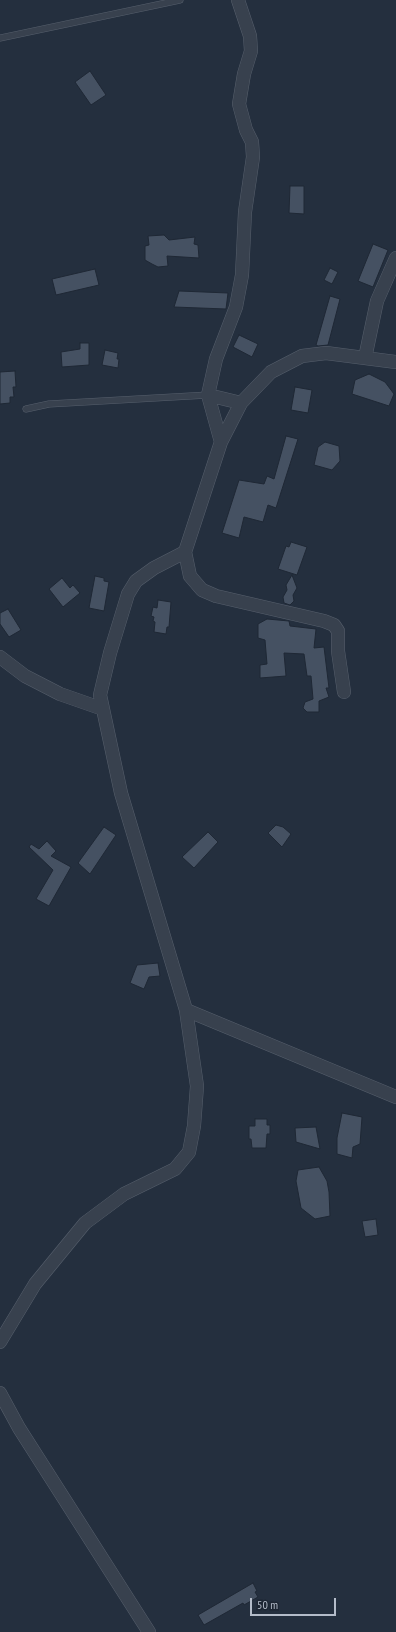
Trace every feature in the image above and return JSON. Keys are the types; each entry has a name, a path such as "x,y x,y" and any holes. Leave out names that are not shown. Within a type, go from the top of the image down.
{"street":[{"path":"221,442 208,395 216,359 236,307 242,275 245,212 253,157 252,142 246,130 240,104 244,74 251,51 250,36 238,0"},
{"path":"364,358 377,301 396,258"},
{"path":"344,692 338,651 338,631 334,625 324,621 216,596 202,590 190,576 185,552 221,442 241,403 271,372 302,356 326,353 396,362"},
{"path":"208,395 241,403"},
{"path":"0,1342 35,1284 85,1223 124,1194 175,1170 189,1152 194,1126 197,1086 186,1010 121,793 100,695 110,653 128,594 136,581 154,568 185,552"},
{"path":"0,657 25,676 60,694 103,709"},
{"path":"186,1010 396,1097"},
{"path":"0,1393 19,1428 149,1632"}],"lane":[{"path":"0,38 180,0"},
{"path":"26,409 49,404 208,395"}],"building":[{"path":"90,71 106,95 91,105 75,82"},
{"path":"290,186 304,186 304,214 289,213"},
{"path":"164,235 169,240 195,237 194,244 198,245 199,258 167,256 168,266 158,267 145,260 145,246 149,245 148,236"},
{"path":"373,244 388,250 373,287 358,281"},
{"path":"330,268 338,272 332,284 324,280"},
{"path":"95,269 99,285 56,295 52,279"},
{"path":"179,291 228,293 226,309 174,307"},
{"path":"330,296 340,299 328,345 318,346 316,345"},
{"path":"239,335 258,344 252,357 233,347"},
{"path":"80,343 89,343 89,365 62,367 61,352 80,349"},
{"path":"105,350 118,353 118,368 102,365"},
{"path":"15,371 16,387 13,387 14,397 10,397 10,403 0,404 0,372"},
{"path":"369,374 385,382 394,394 389,406 352,394 355,380"},
{"path":"295,387 312,390 308,413 291,410"},
{"path":"286,436 298,439 276,508 268,505 263,522 244,517 239,538 222,533 239,480 264,484 267,476 274,479"},
{"path":"325,442 339,446 340,461 332,470 314,465 318,447"},
{"path":"291,542 307,547 297,575 278,569 286,546 289,547"},
{"path":"292,575 297,588 293,595 294,601 290,605 284,603 283,597 287,590 286,585"},
{"path":"95,576 104,578 104,581 109,582 104,611 89,608"},
{"path":"62,578 70,588 73,585 80,593 63,607 49,589"},
{"path":"158,600 171,602 169,627 167,627 166,634 154,632 155,622 153,621 154,617 151,616 153,607 157,608"},
{"path":"8,609 21,630 9,637 0,624 0,613"},
{"path":"267,619 289,621 290,626 316,629 314,648 324,647 329,688 326,688 329,697 319,701 319,712 307,712 303,708 305,702 313,699 311,676 307,676 304,654 284,653 286,676 260,678 260,665 267,664 265,640 258,638 258,624"},
{"path":"276,825 283,827 291,834 282,847 268,833"},
{"path":"104,827 116,835 90,874 78,863"},
{"path":"208,832 218,842 194,868 182,857"},
{"path":"47,841 56,851 51,856 71,867 49,906 36,899 53,870 29,847 31,844 39,849"},
{"path":"158,963 160,976 149,977 144,989 130,983 137,965"},
{"path":"342,1113 362,1117 360,1144 353,1147 352,1158 337,1154 337,1138"},
{"path":"255,1119 267,1119 267,1125 270,1125 270,1134 267,1134 266,1148 252,1148 251,1139 249,1139 249,1126 255,1126"},
{"path":"316,1127 320,1149 296,1142 295,1128"},
{"path":"319,1167 327,1181 330,1216 315,1219 301,1208 296,1181 298,1170"},
{"path":"376,1219 378,1235 365,1237 362,1221"},
{"path":"253,1583 258,1597 244,1605 243,1603 204,1625 198,1615"}]}
